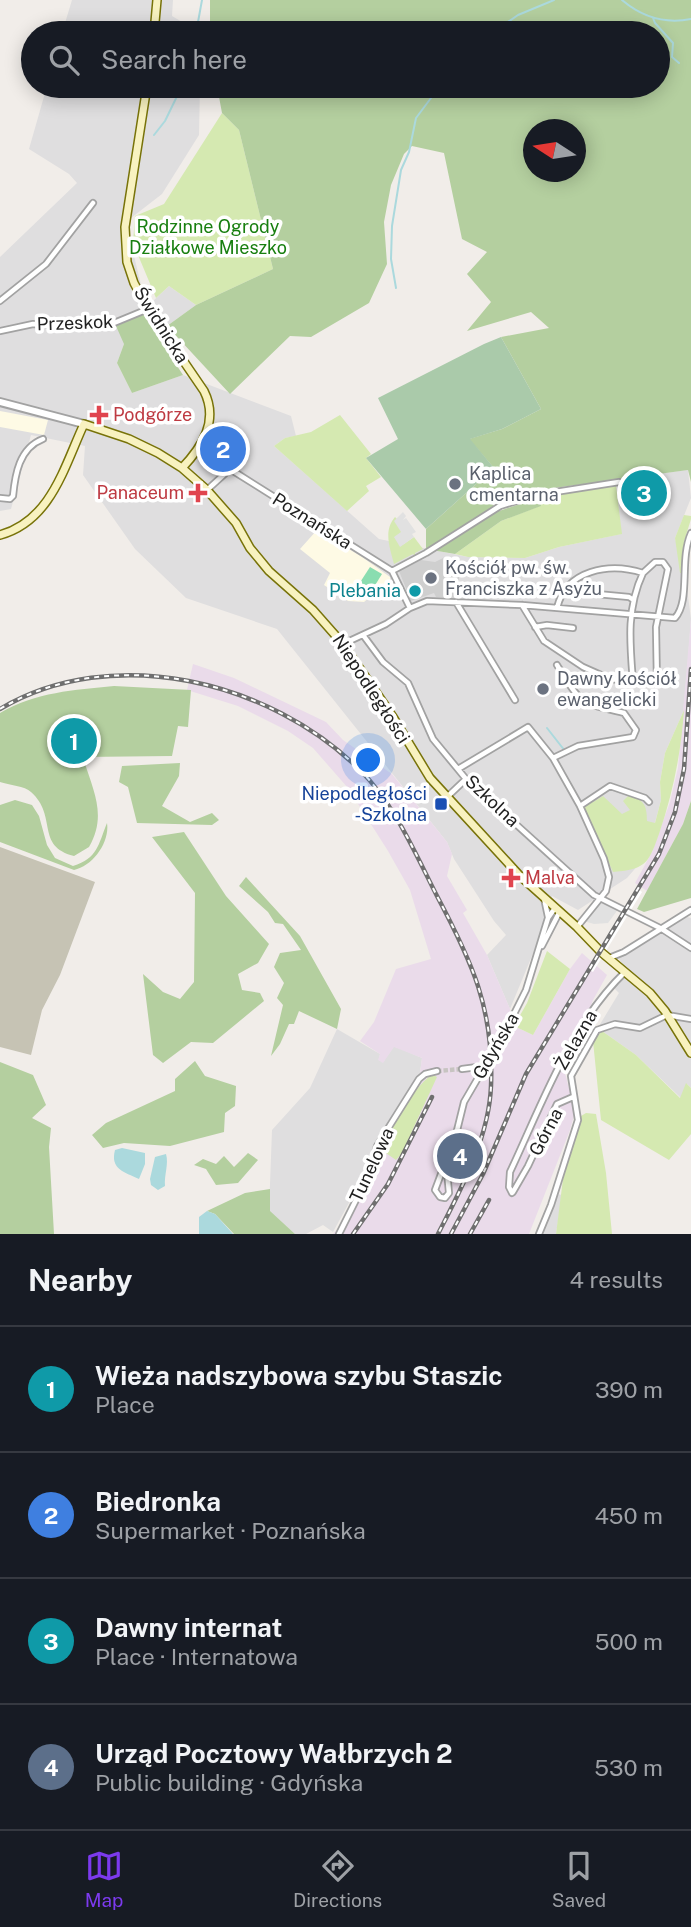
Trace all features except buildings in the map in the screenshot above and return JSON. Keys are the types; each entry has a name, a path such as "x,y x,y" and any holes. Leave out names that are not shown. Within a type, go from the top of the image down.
{"main road":[{"path":"156,21 157,0"},
{"name":"Świdnicka","path":"145,98 124,241 130,272 148,309 207,398 210,420 206,435 197,452 182,468"},
{"path":"0,535 15,531 44,508 84,424"},
{"name":"Niepodległości","path":"84,424 143,445 182,468 207,490 236,523 250,548 269,571 313,610 343,644 393,717 422,768 495,851 578,927 601,953 650,993 691,1053"}],"street":[{"path":"0,301 46,264 93,203"},
{"name":"Przeskok","path":"0,331 33,324 52,326 71,322 114,323 148,309"},
{"name":"Niepodległości","path":"0,402 84,424"},
{"path":"0,498 10,499 13,496 15,476 21,459 36,441 43,439"},
{"name":"Poznańska","path":"197,452 230,469 392,571"},
{"path":"207,490 230,469"},
{"path":"410,608 392,571 426,553 500,506 536,495 619,482"},
{"path":"343,644 427,601 522,605 675,618 687,605 687,547 691,533"},
{"path":"522,605 544,641 593,673 603,677 633,682 657,684 657,618 667,580 667,567 659,561 643,573 633,601 630,615 633,682"},
{"path":"557,608 564,590 580,576 616,569 643,573"},
{"path":"564,590 629,597 633,601"},
{"path":"456,602 515,700"},
{"path":"535,627 547,625 573,628"},
{"name":"Szkolna","path":"363,635 383,663 408,683 433,739 466,779 600,899 662,929 691,948"},
{"path":"553,758 578,746 633,737 636,730 624,713 582,701 576,696 558,665"},
{"path":"458,769 528,727 553,758 580,806 610,877 606,891 578,927"},
{"path":"447,797 466,779"},
{"path":"580,806 613,786 649,802"},
{"name":"Gdyńska","path":"453,1142 435,1193 445,1198 449,1193 447,1171 464,1102 526,990 540,949 548,918 544,897"},
{"name":"Gdyńska","path":"548,918 558,909"},
{"name":"Gdyńska","path":"540,949 553,927 558,909"},
{"path":"609,958 624,952 691,910"},
{"path":"553,927 563,921 570,921"},
{"name":"Żelazna","path":"512,1193 509,1186 510,1172 562,1063 587,1018 626,971"},
{"path":"667,1016 691,1019"},
{"name":"Górna","path":"512,1193 557,1104 573,1097 573,1069 597,1030 615,1024 640,1028 667,1016"},
{"path":"462,1069 485,1066"},
{"name":"Tunelowa","path":"339,1234 369,1174 377,1146 419,1079 425,1074 437,1071"},
{"name":"Żelazna","path":"539,1234 578,1120 573,1097"}],"shaded area":[{"path":"72,0 173,0 172,16 181,21 66,21"},
{"path":"44,98 200,98 199,135 162,194 131,218 129,235 142,289 152,302 169,286 196,305 167,326 143,314 124,344 117,363 132,393 183,375 291,416 296,436 285,438 274,446 379,539 468,557 525,558 559,547 621,534 616,479 688,470 691,498 675,538 685,573 691,619 684,710 665,753 660,782 661,800 646,856 627,878 578,910 552,896 534,951 510,1009 487,955 506,935 454,859 447,842 277,629 186,598 135,549 83,475 85,446 31,435 11,509 0,511 0,257 77,183 69,174 29,149"},
{"path":"0,411 48,420 44,435 0,427"},
{"path":"403,512 406,516 403,520 406,518 416,532 412,534 414,537 400,547 394,537 401,532 394,521"},
{"path":"317,530 362,557 390,577 390,580 364,602 348,601 324,585 330,573 300,549"},
{"path":"445,557 459,566 459,579 451,588 456,598 436,597 434,593 411,601 399,571 421,560 435,562"},
{"path":"691,618 691,801 683,824 647,891 635,883 652,852 670,802 678,768"},
{"path":"193,664 234,678 326,722 343,740 392,774 447,842 452,854 447,876 467,910 463,913 487,955 510,1009 514,1026 533,1035 582,953 607,975 593,1000 565,1073 575,1112 529,1234 333,1234 341,1225 378,1154 379,1146 416,1087 420,1073 422,1058 394,1047 383,1063 378,1060 380,1054 360,1041 374,1022 396,969 431,959 410,890 348,788 313,748 288,731 238,706 187,690"},
{"path":"0,847 95,882 60,975 42,1010 31,1055 0,1047"},
{"path":"600,899 619,908 608,923 587,922 584,919"},
{"path":"687,917 691,918 691,1088 687,1084 681,1098 636,1055 599,1026 619,993 614,988 626,969 617,956"},
{"path":"337,1029 380,1054 379,1060 383,1062 394,1046 422,1058 420,1073 386,1125 368,1168 333,1232 323,1225 306,1234 295,1234 269,1211 272,1130 310,1088"},
{"path":"557,1194 562,1195 556,1234 543,1234"}],"green space":[{"path":"210,0 691,0 691,482 688,470 539,490 492,504 499,511 538,498 541,506 501,521 455,554 426,549 426,529 494,468 469,439 502,429 541,409 501,337 549,328 531,312 467,331 491,302 467,274 487,252 462,239 444,153 412,146 404,154 391,185 384,222 387,264 369,303 311,337 290,336 230,394 167,326 196,305 273,269 239,130 222,113 219,98 670,98 670,21 210,21"},
{"name":"Rodzinne Ogrody Działkowe Mieszko","path":"222,113 239,130 273,269 196,305 169,286 156,298 133,243 135,216 164,204"},
{"path":"143,314 183,375 132,393 117,363 124,344 116,326"},
{"path":"501,337 541,409 502,429 470,439 494,468 426,529 366,458 398,439 378,398"},
{"path":"340,415 371,454 366,458 381,477 366,486 369,491 347,511 274,446 285,438 311,432"},
{"path":"616,486 622,534 559,547 525,558 468,557 455,554 501,521 540,506 538,498"},
{"path":"684,515 691,516 691,519 684,542 685,573 680,573 675,538"},
{"path":"395,517 402,532 401,546 414,537 423,549 415,553 415,556 413,554 394,564 388,534"},
{"path":"370,567 382,574 369,595 357,587"},
{"path":"114,686 191,690 188,727 178,726 172,756 83,757 94,791 97,824 89,847 74,856 62,851 50,838 44,811 31,792 0,782 0,713 41,696"},
{"path":"684,710 672,788 653,850 641,866 613,872 584,808 603,796 622,814 630,810 623,801 629,795 641,801 645,807 647,821 655,823 661,800 660,782 665,753"},
{"path":"180,763 179,776 162,806 190,822 212,813 219,820 212,825 137,823 128,787 119,782 122,766"},
{"path":"15,800 32,805 39,816 47,845 55,858 73,866 88,859 96,850 107,823 103,845 88,864 74,870 0,842 0,805"},
{"path":"691,801 691,898 644,912 637,909 683,824"},
{"path":"184,832 226,896 269,944 258,963 238,974 242,990 260,993 264,1001 213,1043 191,1042 163,1063 153,1055 143,974 163,992 180,999 194,982 195,893 152,837"},
{"path":"246,877 300,936 341,1009 337,1029 299,1011 294,1024 289,1024 271,1056 283,1005 277,998 284,983 274,967 280,953 301,950 283,924 275,923 268,912 239,886"},
{"path":"547,951 570,969 533,1035 514,1026 527,1003"},
{"path":"602,1031 636,1055 680,1098 686,1083 691,1088 691,1134 669,1160 601,1120 593,1041"},
{"path":"195,1061 205,1076 236,1086 235,1106 225,1113 224,1132 170,1146 124,1143 103,1148 92,1135 106,1123 175,1091 175,1079"},
{"path":"0,1062 33,1075 46,1105 32,1118 51,1128 49,1147 54,1234 0,1234"},
{"path":"432,1074 437,1077 402,1153 396,1160 380,1149 409,1099"},
{"path":"586,1113 596,1114 606,1173 612,1234 556,1234 563,1179 581,1116"},
{"path":"248,1153 258,1160 238,1183 216,1185 206,1169 194,1165 203,1159 216,1164 224,1156 234,1167"},
{"path":"270,1189 270,1211 295,1234 234,1234 215,1214 207,1211 245,1193"}],"water":[{"path":"122,1148 145,1153 145,1164 139,1179 116,1166 115,1150"},
{"path":"166,1154 165,1186 158,1190 151,1185 150,1179 155,1157"},
{"path":"207,1211 215,1214 233,1234 199,1234 199,1217"}],"pier":[{"path":"637,888 642,892 593,972 588,969"}],"waterway":[{"path":"198,21 202,0"},
{"path":"509,21 554,0"},
{"path":"622,0 655,18 672,21 691,19"},
{"path":"670,40 673,43 672,57 679,63"},
{"path":"154,135 165,121 176,98"},
{"path":"396,288 391,259 392,226 401,170 409,152 416,118 431,98"},
{"path":"547,728 565,751"}],"tunnel":[{"path":"437,1071 462,1069"}],"railway":[{"path":"451,1234 483,1174 526,1074 659,854 675,812 684,769 691,669"},
{"path":"0,709 44,689 91,678 140,675 189,681 236,694 282,714 323,739 360,770 384,798 461,943 478,987 489,1033 491,1086 485,1125 472,1163 438,1234"},
{"path":"353,1234 388,1184 432,1097"},
{"path":"470,1234 489,1200"}],"place":[{"name":"Podgórze","path":"99,415"},
{"name":"Biedronka","path":"223,449"},
{"name":"Kaplica cmentarna","path":"455,484"},
{"name":"Panaceum","path":"198,493"},
{"name":"Dawny internat","path":"644,493"},
{"name":"Kościół pw. św. Franciszka z Asyżu","path":"431,578"},
{"name":"Plebania","path":"415,591"},
{"name":"Dawny kościół ewangelicki","path":"543,689"},
{"name":"Wieża nadszybowa szybu Staszic","path":"74,741"},
{"name":"Niepodległości -Szkolna","path":"441,804"},
{"name":"Malva","path":"511,878"},
{"name":"Urząd Pocztowy Wałbrzych 2","path":"460,1156"}]}
